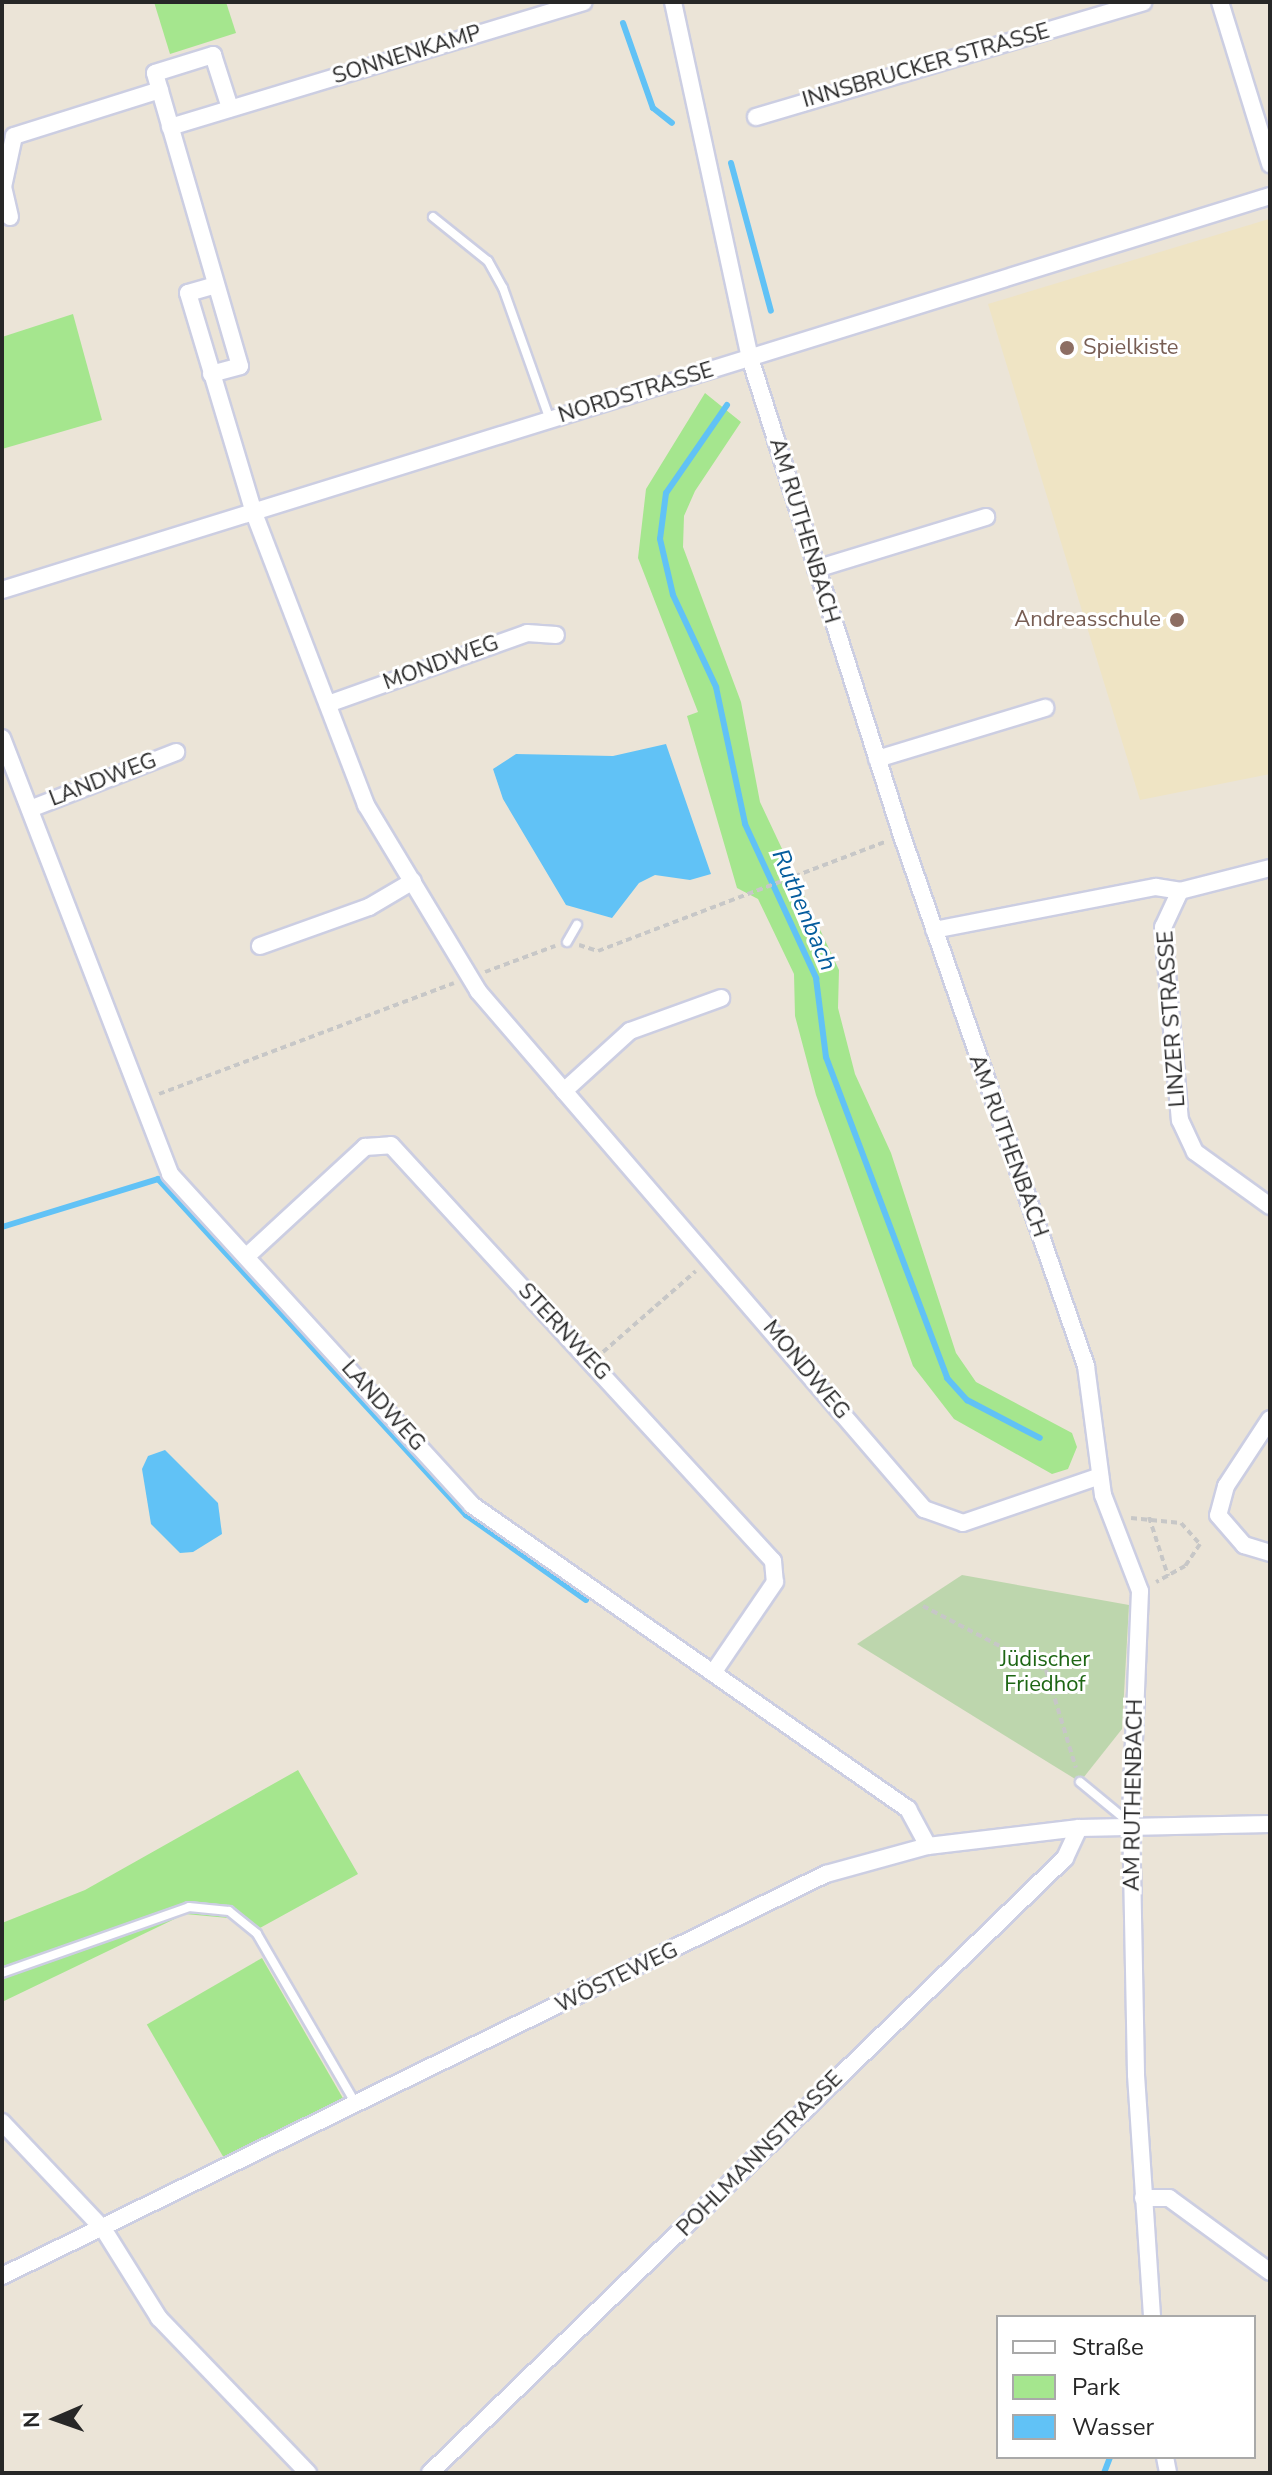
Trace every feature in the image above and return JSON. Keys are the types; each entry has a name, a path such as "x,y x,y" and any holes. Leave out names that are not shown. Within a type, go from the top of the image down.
{"street":[{"name":"SONNENKAMP","path":"170,127 584,2"},
{"name":"AM RUTHENBACH","path":"673,2 750,358 902,836 1086,1366 1100,1476 1140,1591 1131,1824 1143,2198 1152,2315"},
{"name":"INNSBRUCKER STRASSE","path":"756,117 1143,2"},
{"path":"1220,2 1270,164"},
{"path":"211,374 240,366 155,73 213,55 230,108"},
{"path":"10,217 3,187 8,134 160,90"},
{"name":"NORDSTRASSE","path":"2,590 1270,196"},
{"path":"216,285 188,293 254,513"},
{"name":"MONDWEG","path":"254,513 366,805 470,977 564,1091 924,1509 944,1521 963,1523 1100,1476"},
{"path":"816,569 986,517"},
{"name":"MONDWEG","path":"328,704 527,633 556,635"},
{"path":"877,759 1045,708"},
{"name":"LANDWEG","path":"2,738 170,1174 472,1505 908,1809 928,1846"},
{"name":"LANDWEG","path":"30,809 176,752"},
{"path":"934,930 1156,887 1180,891 1270,868"},
{"path":"260,946 369,907 413,881"},
{"name":"LINZER STRASSE","path":"1180,891 1163,927 1180,1120 1195,1152 1270,1206"},
{"path":"564,1091 630,1031 721,998"},
{"name":"STERNWEG","path":"247,1256 365,1147 391,1145 773,1561 775,1582 713,1673"},
{"path":"1270,1419 1226,1486 1218,1515 1244,1545 1270,1553"},
{"name":"WÖSTEWEG","path":"2,2276 358,2107 826,1874 928,1846 1079,1828 1131,1824 1270,1824"},
{"name":"POHLMANNSTRASSE","path":"430,2473 1065,1858 1079,1828"},
{"path":"2,2122 104,2230 159,2318 308,2473"},
{"path":"1143,2198 1169,2198 1270,2272"}],"lane":[{"path":"433,217 496,274 550,420"},
{"path":"567,942 577,925"},
{"path":"1080,1782 1131,1824"},
{"path":"2,1973 189,1907 229,1911 257,1934 358,2107"}],"path":[{"path":"142,1101 567,942 598,951 902,836"},
{"path":"591,1361 710,1257"},
{"path":"1149,1517 1168,1576"},
{"path":"1116,1518 1149,1517 1181,1523 1200,1544 1168,1576 1140,1591"},
{"path":"923,1606 1046,1670 1080,1782"}],"shaded area":[{"name":"Andreasschule","path":"1269,219 1270,774 1140,800 988,304"}],"green space":[{"path":"154,2 226,2 236,33 170,54"},
{"path":"73,314 102,420 2,449 2,337"},
{"path":"705,393 741,422 695,491 684,516 683,547 741,702 760,802 839,970 838,1008 855,1074 891,1153 956,1353 976,1382 1072,1433 1077,1447 1068,1469 1052,1474 954,1419 913,1366 816,1095 795,1016 794,974 758,899 737,888 687,716 698,712 638,558 646,489"},
{"name":"Jüdischer Friedhof","path":"962,1575 1129,1605 1122,1729 1080,1782 857,1644"},
{"path":"298,1770 358,1874 249,1934 228,1918 185,1914 2,2002 2,1923 85,1890"},
{"path":"262,1958 344,2100 229,2167 147,2024"}],"water":[{"path":"666,744 711,874 690,880 655,875 639,883 612,918 566,905 503,799 493,769 516,754 613,756"},
{"path":"165,1450 218,1503 222,1534 193,1552 180,1553 151,1524 142,1469 148,1456"}],"waterway":[{"name":"Ruthenbach","path":"623,23 653,108 672,123"},
{"name":"Ruthenbach","path":"731,163 771,311"},
{"name":"Ruthenbach","path":"727,405 666,493 660,539 673,595 716,687 745,824 816,978 826,1057 947,1378 967,1400 1040,1438"},
{"path":"2,1227 158,1179 466,1515 586,1600"},
{"name":"Ruthenbach","path":"1104,2473 1109,2459"}],"place":[{"name":"Spielkiste","path":"1067,348"},
{"name":"Andreasschule","path":"1177,620"}]}
